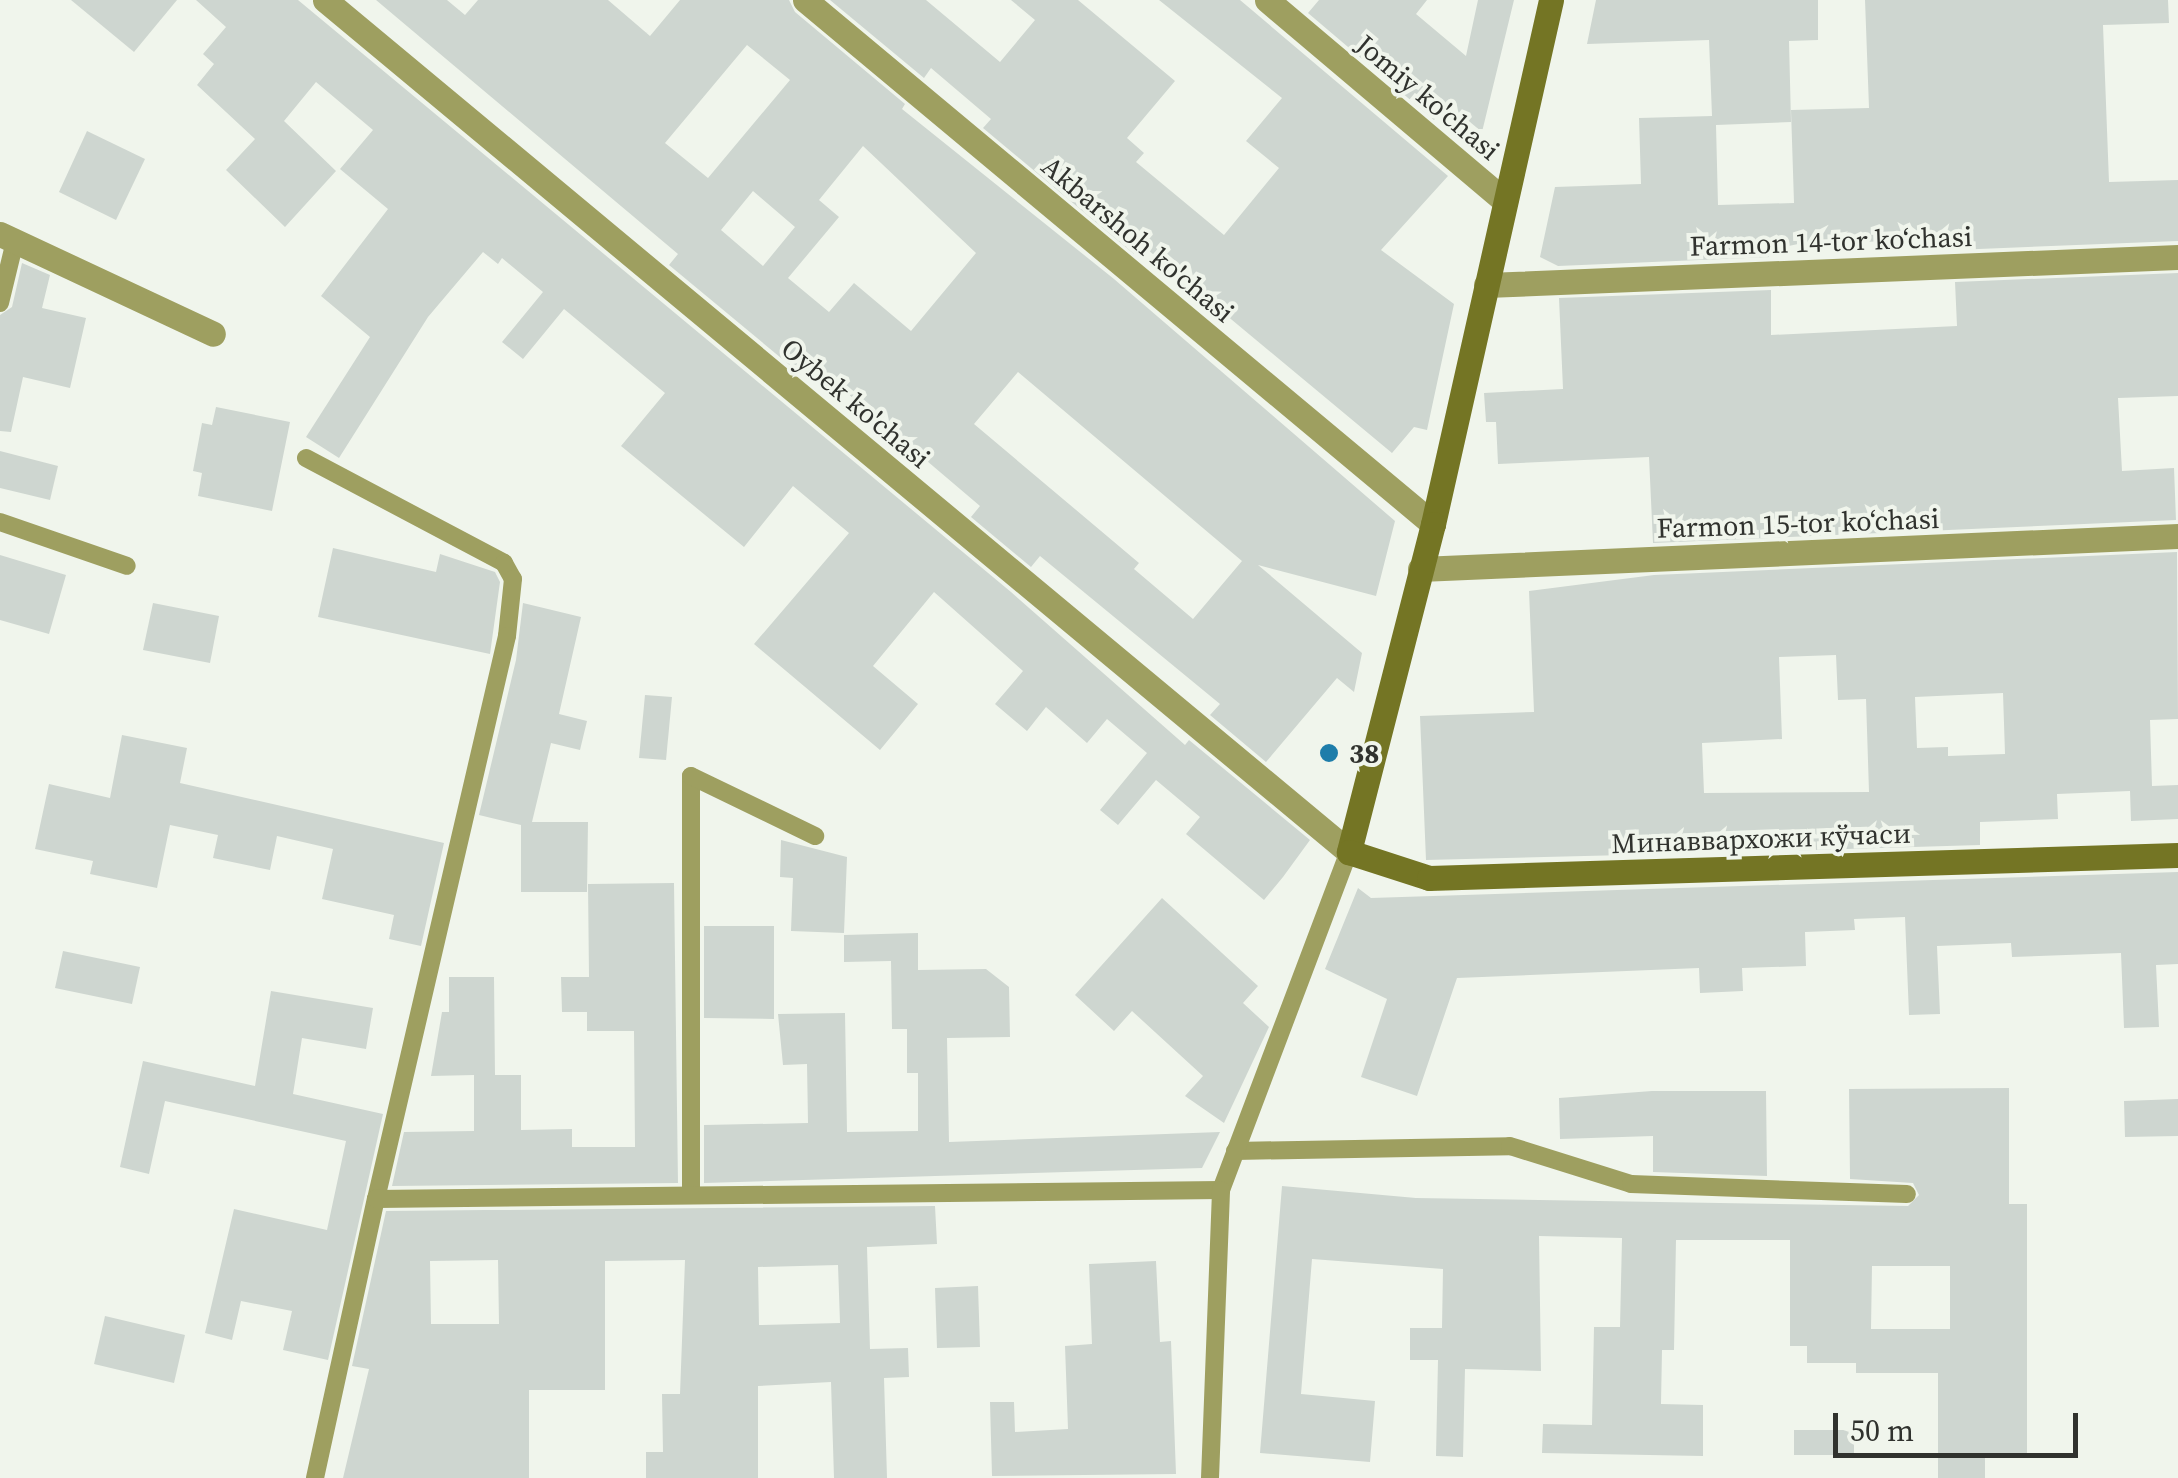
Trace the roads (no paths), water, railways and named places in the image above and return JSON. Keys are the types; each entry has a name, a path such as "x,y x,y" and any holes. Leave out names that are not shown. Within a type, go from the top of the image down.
{"street":[{"name":"Oybek ko'chasi","path":"325,0 1350,852"},
{"name":"Akbarshoh ko'chasi","path":"805,0 1433,524"},
{"name":"Jomiy ko'chasi","path":"1267,0 1505,201"},
{"path":"1350,852 1433,524 1551,0"},
{"path":"8,238 213,334"},
{"name":"Farmon 14-tor koʻchasi","path":"1486,285 2178,258"},
{"name":"Farmon 15-tor koʻchasi","path":"1420,569 2178,536"},
{"name":"Минаввархожи кўчаси","path":"1350,852 1430,878 2178,855"}],"lane":[{"path":"0,303 8,238"},
{"path":"306,458 504,562 513,579 507,636 376,1198 316,1478"},
{"path":"0,522 127,566"},
{"path":"691,1196 691,776 815,836"},
{"path":"1210,1478 1220,1190 1350,852"},
{"path":"1235,1152 1510,1146 1631,1184 1907,1194"},
{"path":"376,1198 1220,1190"}],"place":[{"name":"38","path":"1329,753"}]}
